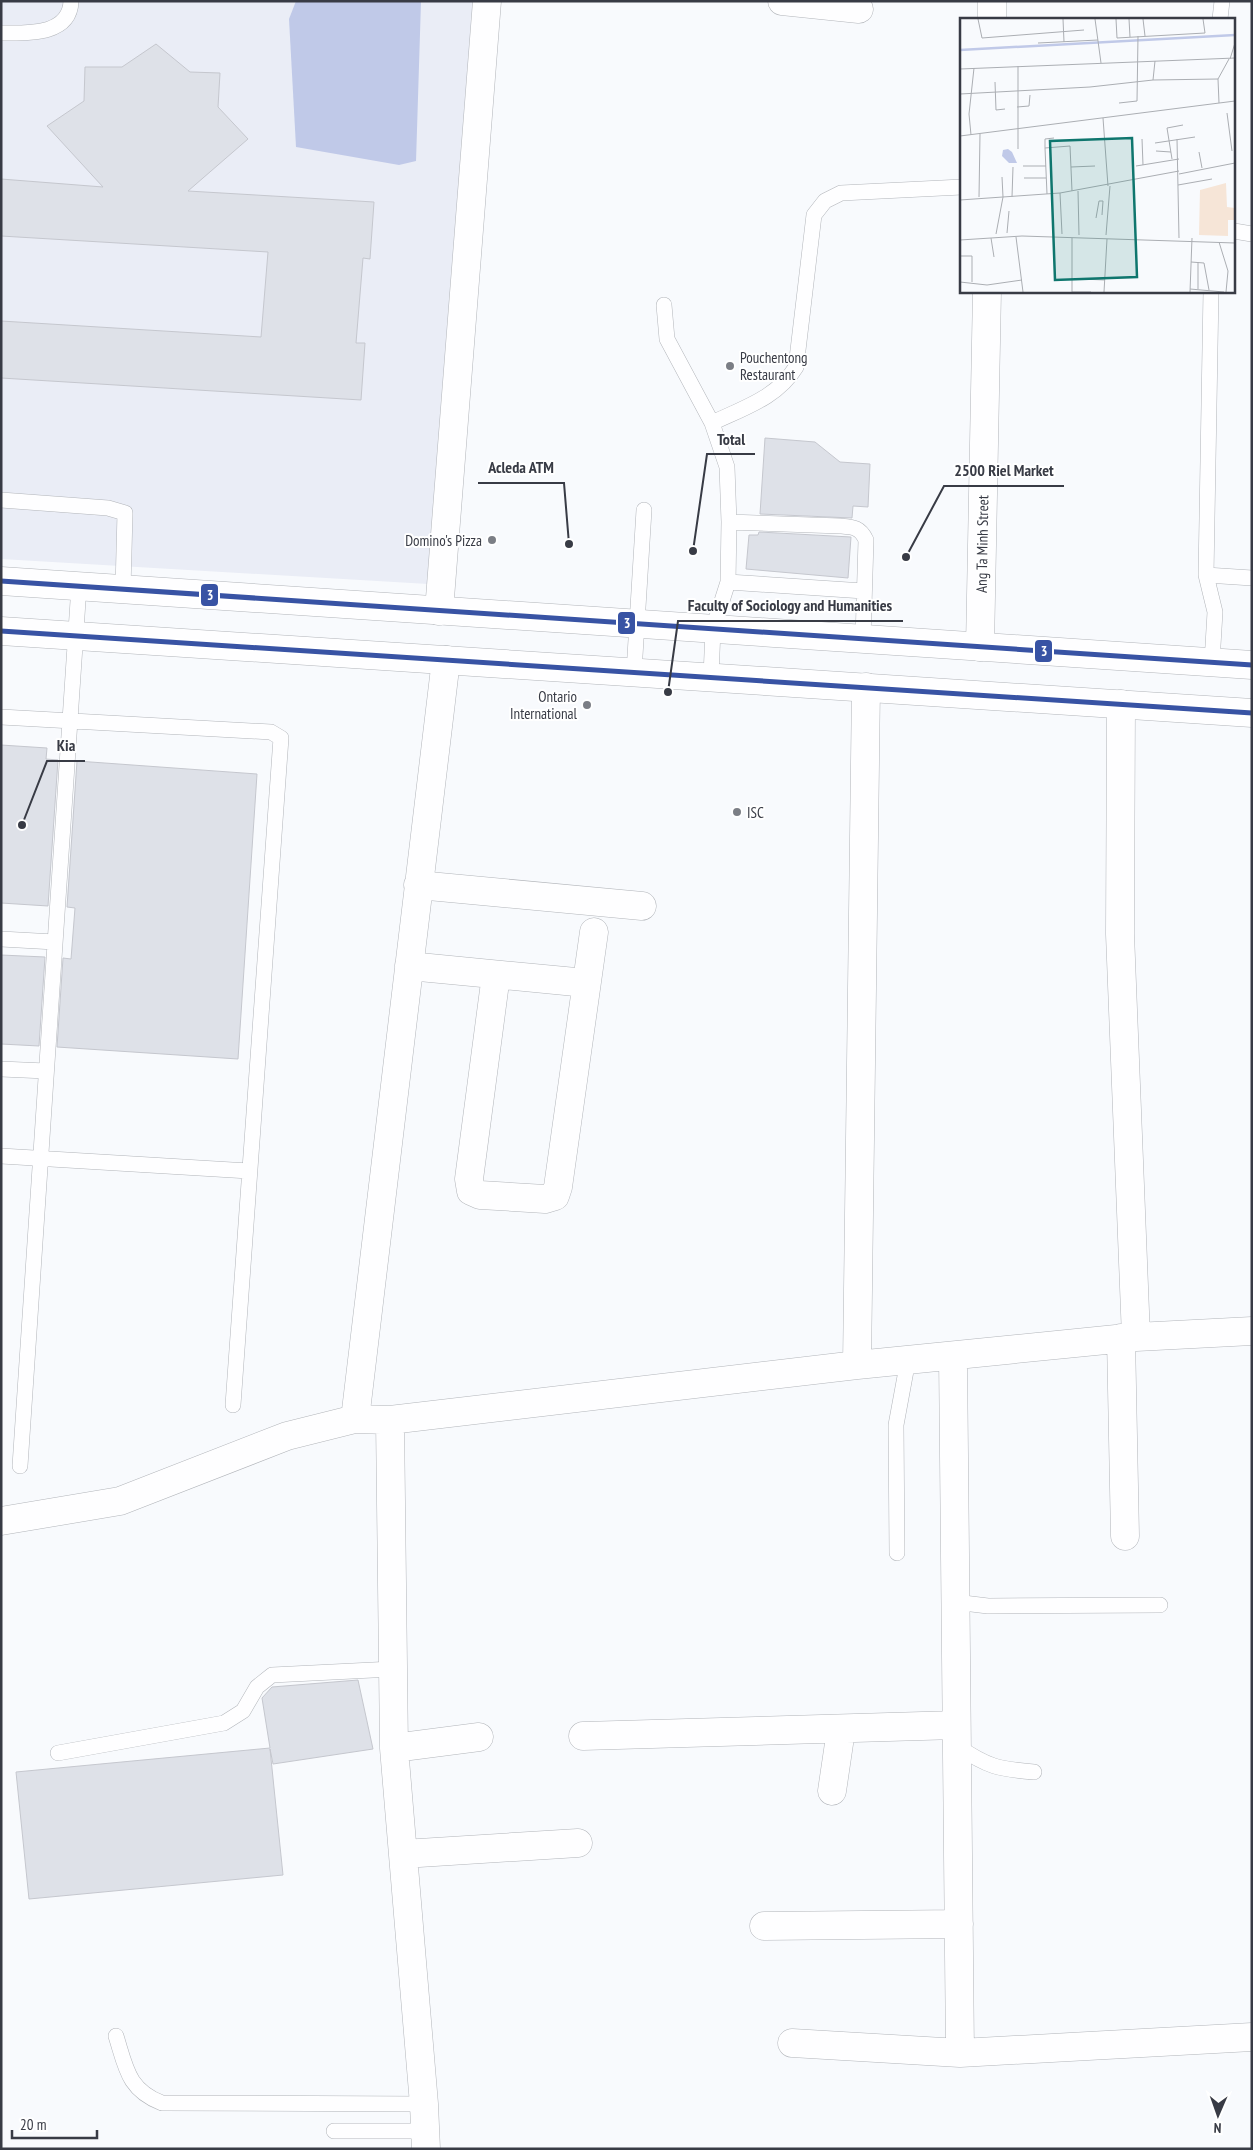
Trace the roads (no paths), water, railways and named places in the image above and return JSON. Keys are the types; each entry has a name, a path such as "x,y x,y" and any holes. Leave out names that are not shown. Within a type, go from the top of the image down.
{"main road":[{"path":"439,611 487,1"},
{"path":"782,1 859,9"},
{"path":"992,1 992,18"},
{"name":"Ang Ta Minh Street","path":"980,647 987,292"},
{"path":"1,581 1252,664"},
{"path":"1,630 1252,713"},
{"path":"355,1419 446,660"},
{"path":"857,1365 866,687"},
{"path":"1121,704 1120,934 1128,1338 1125,1536"},
{"path":"418,885 642,906"},
{"path":"496,975 469,1179 471,1191 480,1195 545,1199 555,1196 558,1187 594,932"},
{"path":"409,966 586,983"},
{"path":"1,1521 120,1501 287,1436 355,1419 390,1420 857,1365 1128,1338 1252,1331"},
{"path":"953,1356 960,2053"},
{"path":"390,1420 394,1748 424,2104 425,2140"},
{"path":"583,1736 841,1730 956,1736"},
{"path":"832,1791 841,1730"},
{"path":"394,1748 479,1737"},
{"path":"403,1854 578,1843"},
{"path":"764,1926 959,1924"},
{"path":"792,2043 960,2053 1252,2037"}],"lane":[{"path":"1,33 31,33 49,29 64,20 71,9 71,1"},
{"path":"1220,18 1222,1"},
{"path":"712,423 777,390 787,382 796,367 814,215 825,201 841,193 960,187"},
{"path":"1236,231 1252,234"},
{"path":"1211,292 1206,575 1215,612 1212,662"},
{"path":"664,304 667,339 712,423 727,467 729,522 728,582 713,629 711,677"},
{"path":"1,500 108,508 125,513 123,589"},
{"path":"634,672 644,510"},
{"path":"729,522 855,527 862,532 866,540 863,639"},
{"path":"1206,575 1252,578"},
{"path":"728,582 864,591"},
{"path":"20,1466 79,586"},
{"path":"1,717 271,732 281,738 232,1405"},
{"path":"1,939 55,942"},
{"path":"1,1069 46,1071"},
{"path":"1,1156 250,1171"},
{"path":"897,1553 896,1425 908,1360"},
{"path":"955,1602 988,1606 1160,1605"},
{"path":"58,1753 224,1723 243,1711 257,1687 272,1675 393,1668"},
{"path":"956,1736 982,1763 1001,1769 1034,1772"},
{"path":"116,2036 133,2083 149,2098 162,2103 424,2104"},
{"path":"334,2131 425,2140"}],"water":[{"path":"296,1 421,1 416,161 399,165 296,147 289,19"}],"place":[{"name":"Pouchentong Restaurant","path":"730,366"},
{"name":"Domino's Pizza","path":"492,540"},
{"name":"Acleda ATM","path":"569,544"},
{"name":"Total","path":"693,551"},
{"name":"2500 Riel Market","path":"906,557"},
{"name":"Faculty of Sociology and Humanities","path":"668,692"},
{"name":"Ontario International","path":"587,705"},
{"name":"ISC","path":"737,812"},
{"name":"Kia","path":"22,825"}]}
